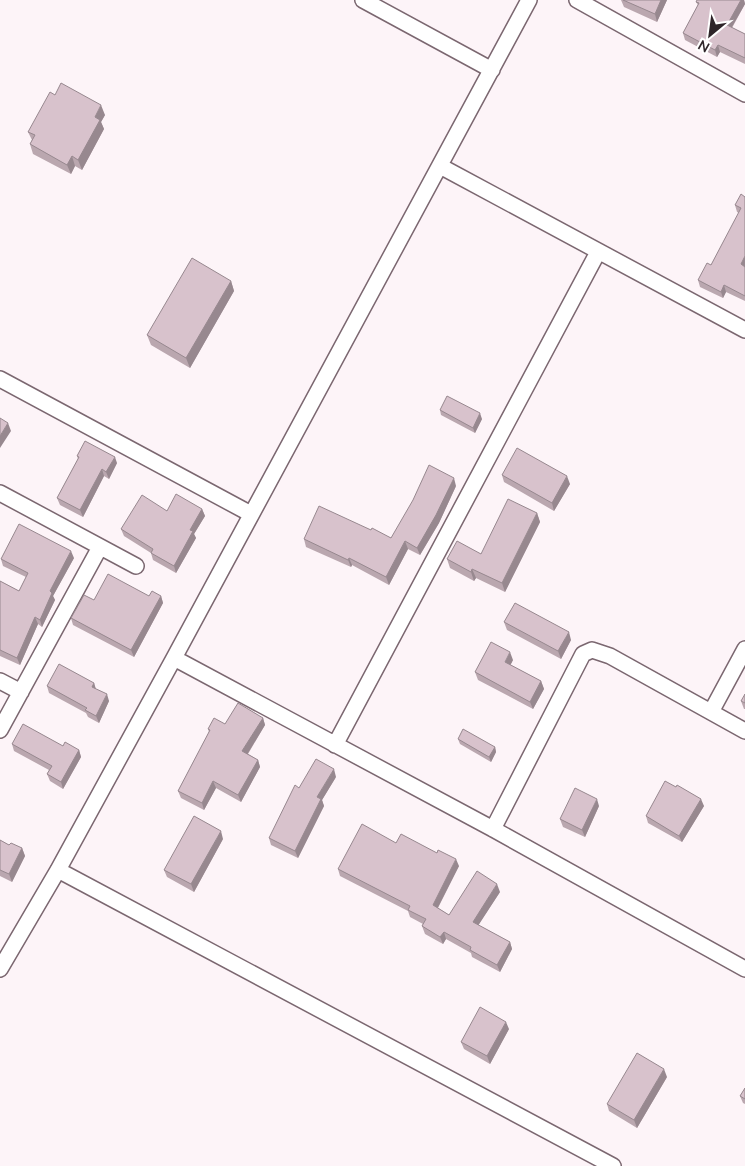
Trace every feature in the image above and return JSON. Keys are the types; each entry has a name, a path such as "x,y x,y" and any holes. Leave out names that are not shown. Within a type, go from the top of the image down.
{"street":[{"path":"363,0 492,70"},
{"path":"0,969 58,870 174,658 529,0"},
{"path":"577,0 745,94"},
{"path":"440,166 745,330"},
{"path":"336,745 598,252"},
{"path":"0,379 251,514"},
{"path":"0,493 136,566"},
{"path":"0,730 100,546"},
{"path":"711,712 745,649"},
{"path":"493,829 583,654 592,650 602,652 745,731"},
{"path":"174,658 493,829 745,969"},
{"path":"0,681 21,692"},
{"path":"58,870 613,1166"}],"building":[{"path":"623,0 661,0 655,14"},
{"path":"697,0 741,0 727,25 745,34 745,58 718,45 715,50 683,33 699,3 696,2"},
{"path":"61,83 101,105 95,117 100,120 78,160 72,156 67,165 30,144 35,135 28,132 50,92 55,95"},
{"path":"741,194 745,197 745,256 741,264 745,267 745,296 724,285 721,292 698,280 707,263 711,265 741,208 735,205"},
{"path":"192,258 231,281 186,358 147,335"},
{"path":"447,396 480,413 473,428 440,410"},
{"path":"0,418 8,423 0,436"},
{"path":"85,441 115,457 106,472 102,469 80,510 57,498 79,457 77,456"},
{"path":"517,448 567,476 552,503 502,475"},
{"path":"429,465 454,478 417,548 405,541 386,577 349,558 348,560 304,539 319,506 391,538 413,500"},
{"path":"176,494 202,509 190,530 193,531 174,566 151,553 153,549 121,529 142,495 167,511"},
{"path":"508,499 537,513 502,583 472,569 471,572 447,559 457,541 481,554"},
{"path":"19,524 71,551 50,591 52,593 40,620 35,617 17,658 0,650 0,581 19,591 28,573 1,559"},
{"path":"108,574 149,596 152,591 161,596 131,650 71,618 84,595 94,600"},
{"path":"515,603 569,632 558,651 504,622"},
{"path":"491,642 510,652 505,662 541,681 530,702 475,672"},
{"path":"59,664 94,683 92,687 107,694 96,716 85,710 87,708 47,686"},
{"path":"745,694 745,703 741,701"},
{"path":"238,703 263,718 242,751 258,760 238,795 213,781 202,803 178,791 210,730 208,729 214,718 225,724"},
{"path":"23,724 63,746 65,742 79,750 61,782 47,774 52,766 12,744"},
{"path":"463,729 495,747 489,757 458,739"},
{"path":"316,759 334,769 317,797 321,799 295,851 269,838 295,785 299,788"},
{"path":"665,781 676,787 677,785 701,799 679,836 646,816"},
{"path":"575,788 597,799 582,830 560,819"},
{"path":"194,816 221,831 191,884 164,870"},
{"path":"362,824 396,843 401,834 437,853 438,850 456,859 433,905 449,915 477,871 497,884 473,922 510,942 497,965 470,950 471,947 444,932 440,937 422,926 426,919 408,910 410,906 338,869"},
{"path":"0,840 9,845 11,843 22,848 9,874 0,870"},
{"path":"480,1007 506,1022 487,1056 461,1042"},
{"path":"637,1053 664,1069 634,1120 607,1104"},
{"path":"745,1088 745,1099 740,1096"}]}
